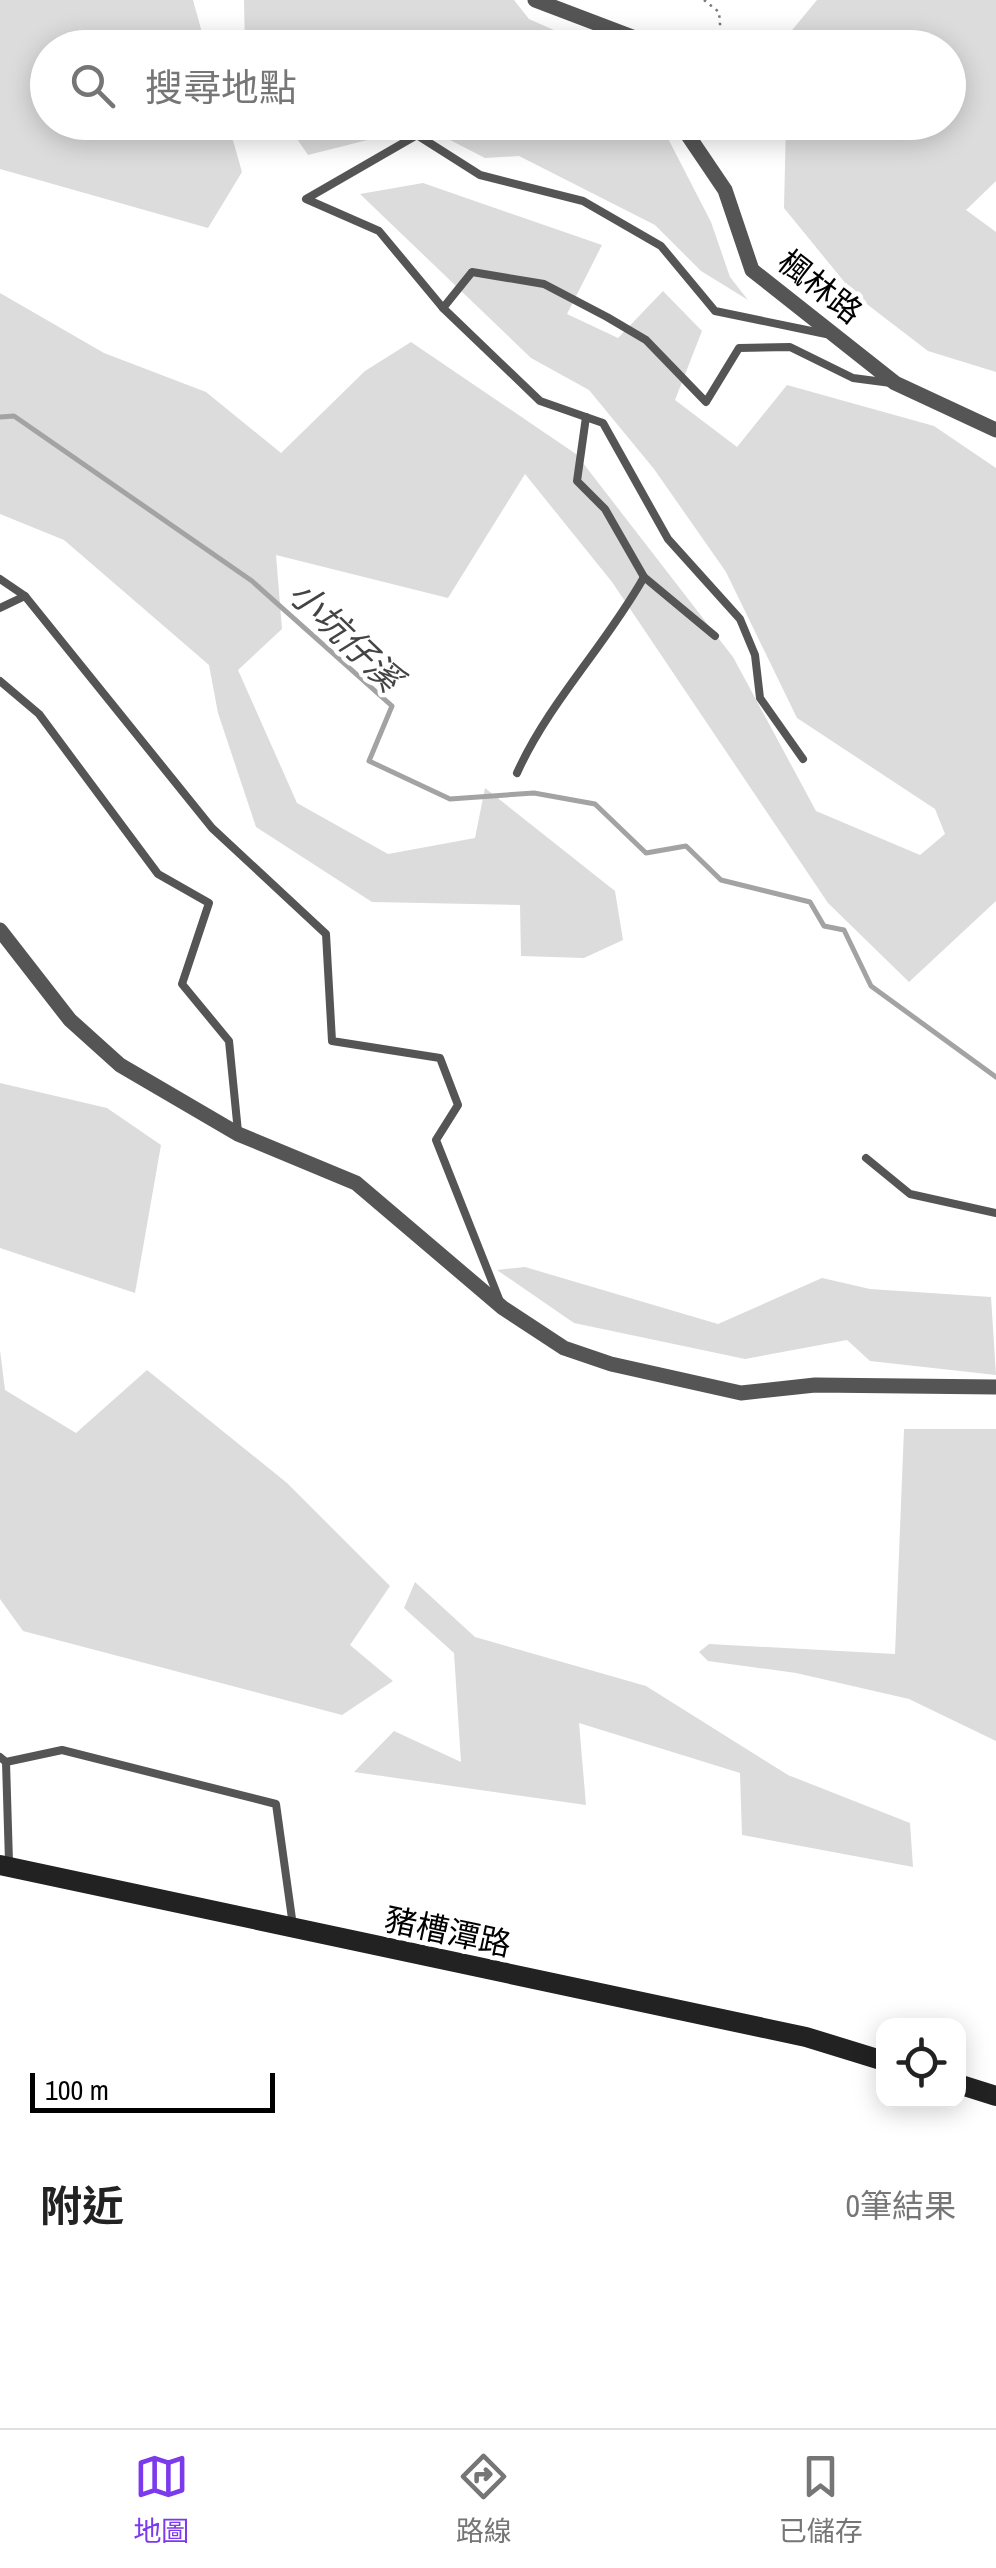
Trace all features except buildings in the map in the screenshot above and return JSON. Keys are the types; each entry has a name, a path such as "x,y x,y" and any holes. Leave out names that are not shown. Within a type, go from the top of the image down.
{"street":[{"path":"536,0 614,30"},
{"name":"楓林路","path":"691,140 724,190 752,270 895,383 996,430"},
{"path":"0,930 70,1020 120,1066 238,1134 356,1184 502,1308 564,1348 611,1364 742,1393 814,1385 996,1387"},
{"name":"豬槽潭路","path":"5,1866 294,1931 806,2037 876,2059"},
{"path":"966,2087 996,2096"}],"lane":[{"path":"407,140 306,199 379,231 443,308 540,401 602,423 668,539 740,619 755,655 760,698 802,759"},
{"path":"426,140 480,175 583,201 661,246 715,311 836,336"},
{"path":"443,308 472,272 544,284 646,340 706,402 739,348 790,347 853,378 895,383"},
{"path":"586,417 577,480 605,508 644,577 715,636"},
{"path":"516,773 536,731 615,629 644,577"},
{"path":"0,579 24,596 212,828 326,934 332,1041 440,1058 458,1105 436,1140 502,1308"},
{"path":"0,608 24,596"},
{"path":"0,680 39,714 158,874 209,903 182,984 229,1041 238,1134"},
{"path":"866,1158 910,1194 996,1214"},
{"path":"5,1866 3,1760 62,1750 276,1804 294,1931"}],"path":[{"path":"704,0 719,12 720,30"}],"shaded area":[{"path":"0,0 193,0 201,30 30,30 30,140 233,140 242,172 208,228 0,169"},
{"path":"244,0 514,0 529,19 554,30 245,30"},
{"path":"817,0 996,0 996,181 966,210 996,232 996,372 928,351 855,295 784,208 786,140 966,140 966,30 792,30"},
{"path":"298,140 367,140 308,155"},
{"path":"450,140 669,140 711,222 730,277 748,300 701,271 655,225 519,156 485,158"},
{"path":"423,183 602,245 567,314 618,338 663,291 702,331 675,400 737,447 787,385 934,426 996,468 996,901 909,982 828,903 612,582 525,474 448,598 276,555 282,629 238,670 297,803 388,854 475,838 485,788 615,891 623,940 584,958 521,956 520,905 372,902 256,827 218,713 209,665 64,540 0,514 0,293 104,353 206,392 281,453 365,371 411,342 576,454 733,657 816,811 920,855 945,834 935,809 797,718 726,572 654,469 589,390 531,358 360,194"},
{"path":"0,1083 107,1108 161,1145 135,1293 0,1248"},
{"path":"525,1267 718,1324 822,1278 870,1289 991,1297 996,1375 870,1361 847,1340 745,1359 574,1323 497,1270"},
{"path":"0,1350 5,1390 76,1433 147,1370 287,1483 390,1586 350,1645 393,1681 342,1715 23,1631 0,1599"},
{"path":"904,1429 996,1429 996,1741 909,1699 796,1673 708,1661 699,1652 709,1644 895,1654"},
{"path":"415,1582 475,1637 646,1686 788,1775 910,1823 913,1867 742,1835 740,1773 579,1723 586,1805 354,1772 394,1731 461,1762 454,1653 404,1608"}],"waterway":[{"name":"小坑仔溪","path":"0,417 14,416 252,581 392,706 369,761 450,799 534,793 595,804 646,853 686,846 721,880 810,902 824,926 844,930 871,986 996,1077"}]}
